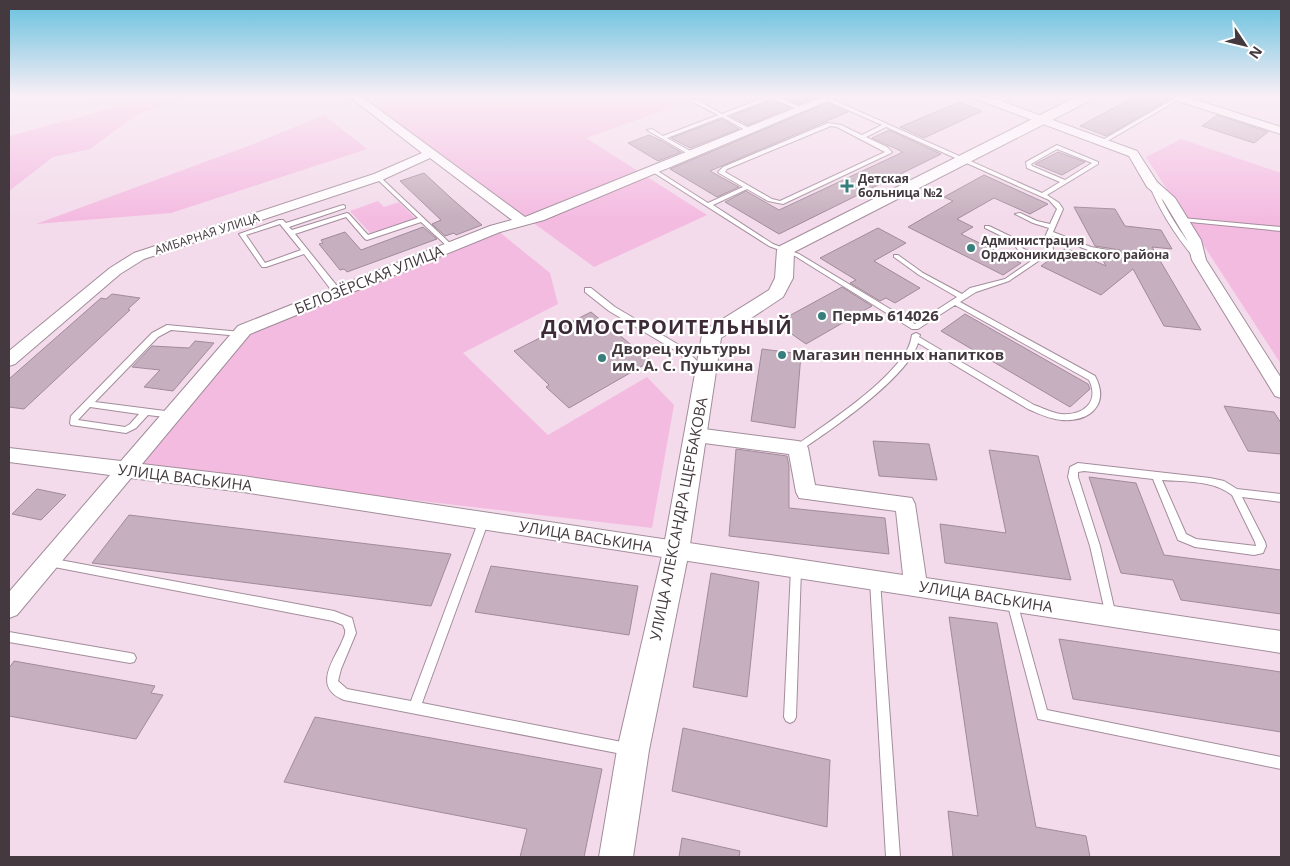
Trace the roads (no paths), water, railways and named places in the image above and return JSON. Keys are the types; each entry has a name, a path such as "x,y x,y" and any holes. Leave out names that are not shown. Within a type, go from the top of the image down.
{"street":[{"path":"409,137 522,222"},
{"name":"БЕЛОЗЁРСКАЯ УЛИЦА","path":"9,608 244,330 495,229 522,222 730,137"},
{"path":"786,250 1007,137"},
{"path":"1089,137 1133,154 1152,184 1168,198 1194,240 1199,260 1281,392"},
{"name":"АМБАРНАЯ УЛИЦА","path":"9,360 115,271 139,256 378,177 431,154"},
{"name":"УЛИЦА АЛЕКСАНДРА ЩЕРБАКОВА","path":"616,857 633,750 676,551 712,335 776,293 784,278 786,250"},
{"path":"696,435 798,448 806,492 904,504 916,587"},
{"name":"УЛИЦА ВАСЬКИНА","path":"9,455 243,484 1281,642"}],"lane":[{"path":"799,137 721,172 770,200 781,203 889,152 885,148 863,137"},
{"path":"915,137 1043,195 1057,204 1060,210 1051,230 1050,251 1007,280 973,290 915,328"},
{"path":"1102,142 1110,137"},
{"path":"663,138 690,153"},
{"path":"1043,195 1065,182 1096,163 1057,148 1027,164 1029,167 1065,182"},
{"path":"651,169 771,245 786,250 915,328"},
{"path":"378,177 451,247"},
{"path":"1152,184 1159,203 1179,236 1199,260"},
{"path":"708,205 747,188"},
{"path":"286,226 343,207"},
{"path":"291,233 347,214 367,238 422,219"},
{"path":"1018,214 1090,250 1118,253"},
{"path":"1182,220 1281,229"},
{"path":"305,251 264,266 242,234 281,221 286,226 338,293"},
{"path":"987,227 1014,240 1020,249 1039,259"},
{"path":"896,256 958,300 1092,378 1098,386 1099,394 1090,410 1077,416 1064,417 1048,414 916,339"},
{"path":"588,290 612,309 681,350 706,375"},
{"path":"146,411 133,426 126,430 74,423 74,418 155,335 170,327 241,334"},
{"path":"798,448 846,415 876,389 913,348 916,339 915,328"},
{"path":"88,404 172,415"},
{"path":"1111,616 1095,546 1073,477 1073,470 1078,467 1220,483 1231,487 1261,546 1259,550 1254,550 1195,543 1182,537 1156,476"},
{"path":"1235,492 1281,498"},
{"path":"414,708 484,520"},
{"path":"48,562 334,616 348,622 350,633 335,669 332,683 344,694 633,750"},
{"path":"790,717 796,569"},
{"path":"875,581 893,857"},
{"path":"1012,601 1042,716 1281,763"},
{"path":"9,637 130,658"}],"place":[{"name":"Детская больница №2","path":"847,186"},
{"name":"Администрация Орджоникидзевского района","path":"971,248"},
{"name":"Пермь 614026","path":"822,316"},
{"name":"Магазин пенных напитков","path":"782,355"},
{"name":"Дворец культуры им. А. С. Пушкина","path":"602,358"}],"district":[{"name":"ДОМОСТРОИТЕЛЬНЫЙ","path":"667,327"}]}
